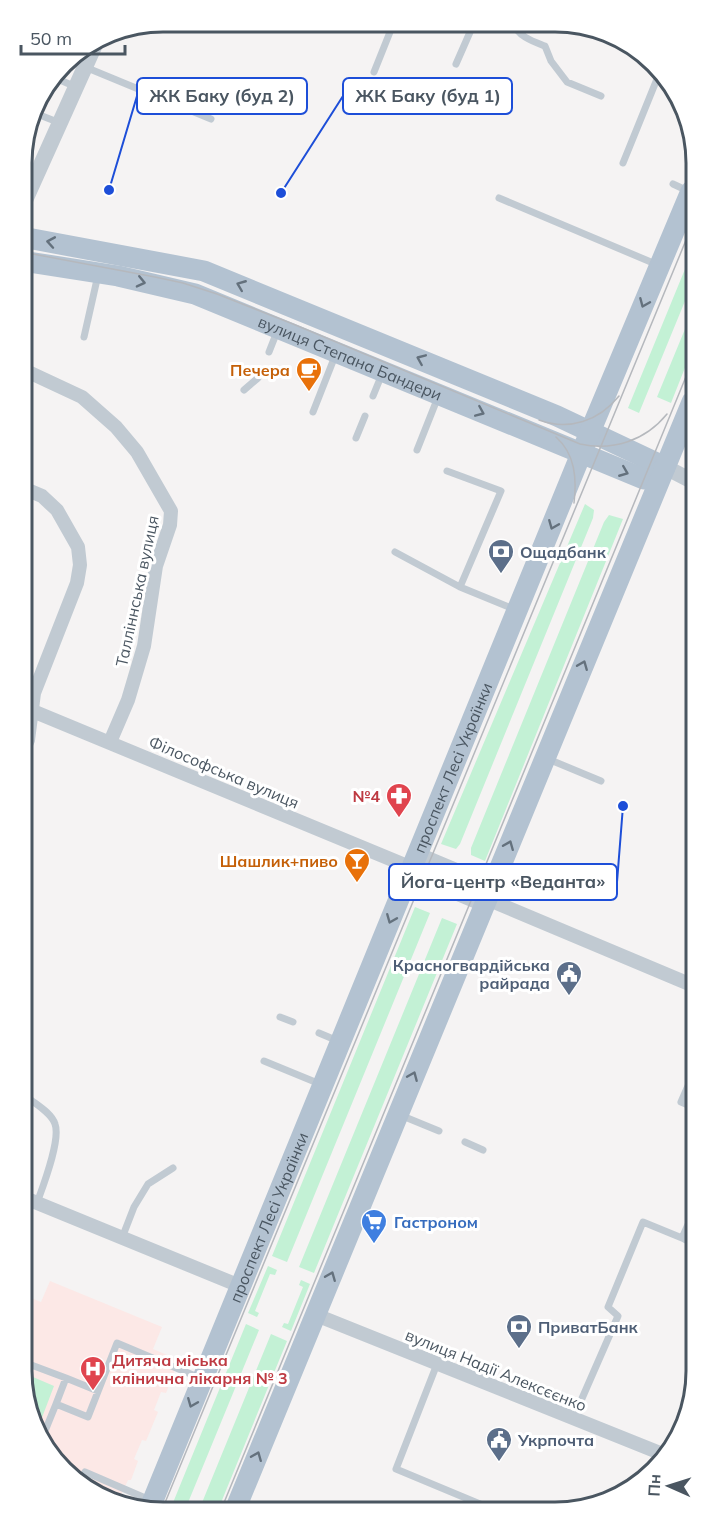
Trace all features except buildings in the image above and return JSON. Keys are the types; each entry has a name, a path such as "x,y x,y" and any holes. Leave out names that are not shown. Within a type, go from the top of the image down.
{"main road":[{"name":"проспект Лесі Українки","path":"153,1501 660,266 685,189"},
{"name":"вулиця Степана Бандери","path":"32,239 204,271 557,417 665,467 658,475 651,479 644,479 195,294 98,273 32,263"},
{"path":"557,417 578,414 594,406 612,382"},
{"path":"238,1502 686,417"},
{"path":"546,440 553,444 563,460 568,482 566,492"}],"street":[{"path":"32,185 91,53"},
{"name":"Талліннська вулиця","path":"32,374 82,397 116,427 137,452 171,511 170,525 156,566 144,646 128,700 110,742"},
{"name":"вулиця Степана Бандери","path":"665,467 686,478"},
{"path":"32,492 42,496 57,510 78,547 80,565 77,583 32,698"},
{"name":"Філософська вулиця","path":"32,711 488,896 685,982"},
{"name":"Філософська вулиця","path":"413,865 488,896"},
{"path":"32,1200 240,1286"},
{"name":"вулиця Надії Алексєєнко","path":"316,1314 657,1452"}],"lane":[{"path":"374,72 390,32"},
{"path":"456,64 470,32"},
{"path":"518,32 523,37 545,46 551,61 567,82 601,96"},
{"path":"85,68 211,119"},
{"path":"61,81 76,87"},
{"path":"623,163 656,81"},
{"path":"40,115 60,123"},
{"path":"499,198 660,266"},
{"path":"84,337 98,273"},
{"path":"268,352 278,328"},
{"path":"313,412 337,352"},
{"path":"373,396 383,371"},
{"path":"244,390 258,378"},
{"path":"417,450 439,395"},
{"path":"356,438 365,416"},
{"path":"447,471 501,491 460,587"},
{"path":"395,552 460,587 518,611"},
{"path":"545,757 601,782"},
{"path":"280,1017 293,1022"},
{"path":"318,1033 341,1042"},
{"path":"264,1061 323,1085"},
{"path":"685,1092 681,1102 685,1104"},
{"path":"32,1101 47,1112 56,1124 55,1143 48,1172 32,1198"},
{"path":"397,1114 439,1131"},
{"path":"465,1142 483,1150"},
{"path":"122,1238 134,1207 148,1184 173,1167"},
{"path":"573,1419 618,1316 608,1307 643,1222 685,1240"},
{"path":"682,1238 685,1231"},
{"path":"56,1404 88,1417 117,1342 202,1379"},
{"path":"437,1364 396,1469 475,1502"},
{"path":"32,1365 98,1391"},
{"path":"45,1430 66,1378"},
{"path":"83,1475 84,1472 140,1500"}],"shaded area":[{"name":"Дитяча міська клінична лікарня № 3","path":"50,1281 162,1327 153,1349 179,1360 166,1393 161,1392 154,1410 158,1412 146,1441 142,1440 134,1459 138,1461 131,1480 128,1480 120,1496 97,1485 70,1464 49,1437 41,1422 33,1389 32,1298 41,1302"}],"green space":[{"path":"686,267 686,299 639,413 628,408"},
{"path":"686,327 686,366 671,403 657,397"},
{"path":"585,504 594,510 593,518 460,844 456,849 441,844"},
{"path":"609,515 623,519 485,861 471,855 471,848 604,522"},
{"path":"415,907 430,913 287,1262 272,1256"},
{"path":"442,918 457,924 314,1273 299,1267"},
{"path":"268,1266 277,1270 275,1275 270,1274 255,1311 259,1313 257,1317 248,1313"},
{"path":"301,1280 310,1284 291,1331 282,1327 284,1323 288,1324 303,1287 299,1285"},
{"path":"246,1324 259,1330 188,1502 173,1502"},
{"path":"271,1334 287,1341 221,1502 202,1502"},
{"path":"32,1377 54,1386 41,1421 36,1406"}],"tram line":[{"path":"165,1502 686,240"},
{"path":"32,254 183,283 217,294 580,444 604,446 628,442 649,431 667,414"},
{"path":"224,1502 686,377"},
{"path":"539,420 561,424 583,422 602,412 619,396"},
{"path":"556,437 571,459 575,476 574,503"}],"place":[{"name":"ЖК Баку (буд 2)","path":"109,190"},
{"name":"ЖК Баку (буд 1)","path":"281,193"},
{"name":"Печера","path":"309,393"},
{"name":"Ощадбанк","path":"501,575"},
{"name":"Йога-центр «Веданта»","path":"623,806"},
{"name":"№4","path":"399,819"},
{"name":"Шашлик+пиво","path":"357,884"},
{"name":"Красногвардійська райрада","path":"569,997"},
{"name":"Гастроном","path":"374,1245"},
{"name":"ПриватБанк","path":"519,1350"},
{"name":"Дитяча міська клінична лікарня № 3","path":"93,1392"},
{"name":"Укрпочта","path":"499,1463"}]}
